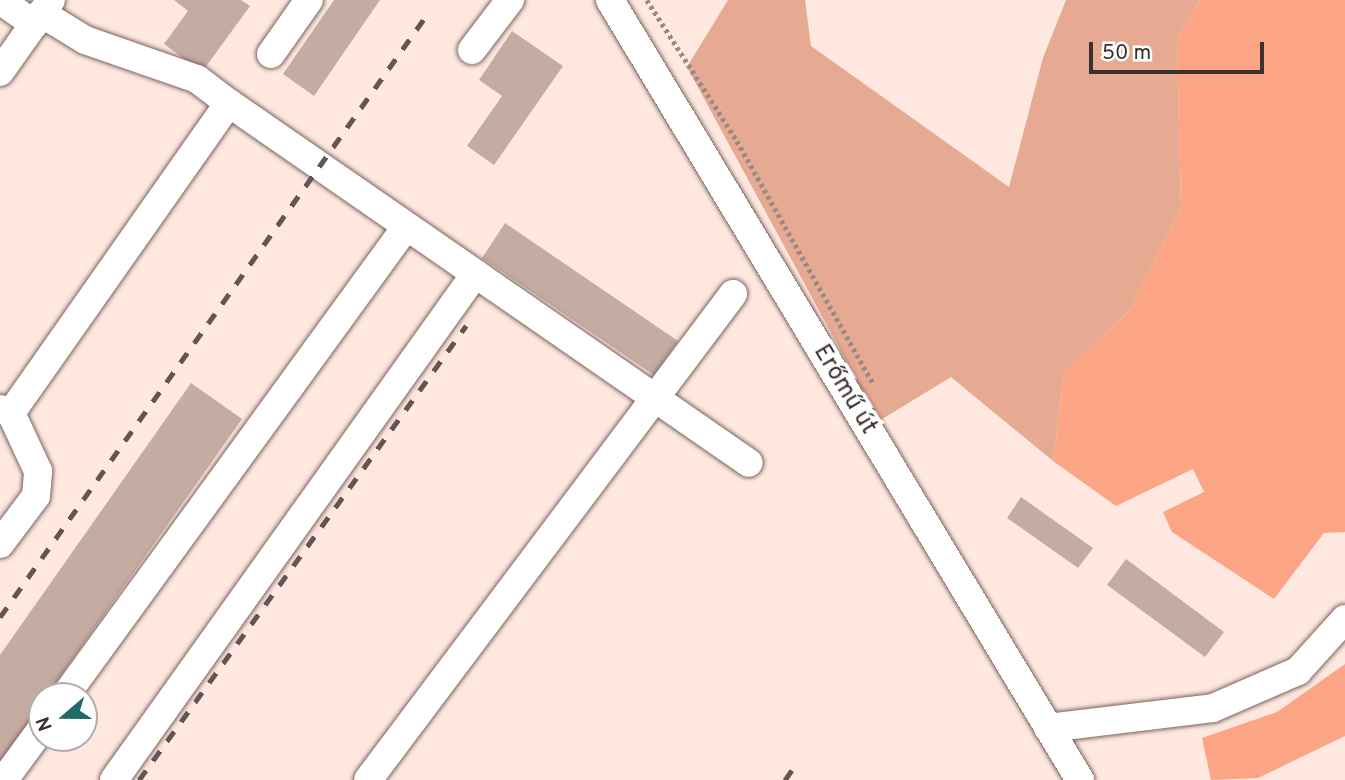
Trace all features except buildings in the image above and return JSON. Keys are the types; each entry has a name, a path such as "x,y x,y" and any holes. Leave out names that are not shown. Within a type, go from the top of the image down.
{"street":[{"path":"0,0 42,12 85,40 197,79 406,227 749,463"},
{"path":"271,54 309,0"},
{"path":"472,50 510,0"},
{"name":"Erőmű út","path":"610,0 1048,728 1072,778"},
{"path":"0,72 42,12"},
{"path":"0,544 36,496 38,471 6,411 229,103"},
{"path":"75,682 406,227"},
{"path":"114,780 475,274"},
{"path":"368,780 733,294"},
{"path":"1048,728 1213,708 1298,671 1345,618"},
{"path":"5,780 28,748"}],"shaded area":[{"path":"728,0 805,0 811,46 1009,187 1043,58 1066,0 1200,0 1177,40 1181,208 1129,311 1064,372 1053,461 951,377 879,421 687,67"},
{"path":"1200,0 1345,0 1345,532 1324,533 1274,599 1172,532 1163,512 1204,492 1193,469 1116,506 1053,461 1064,372 1129,311 1181,208 1177,40"},
{"path":"1345,664 1345,736 1258,778 1211,780 1202,738 1277,712"}],"railway":[{"path":"0,617 426,16"},
{"path":"139,780 466,326"},
{"path":"785,780 796,764"}]}
